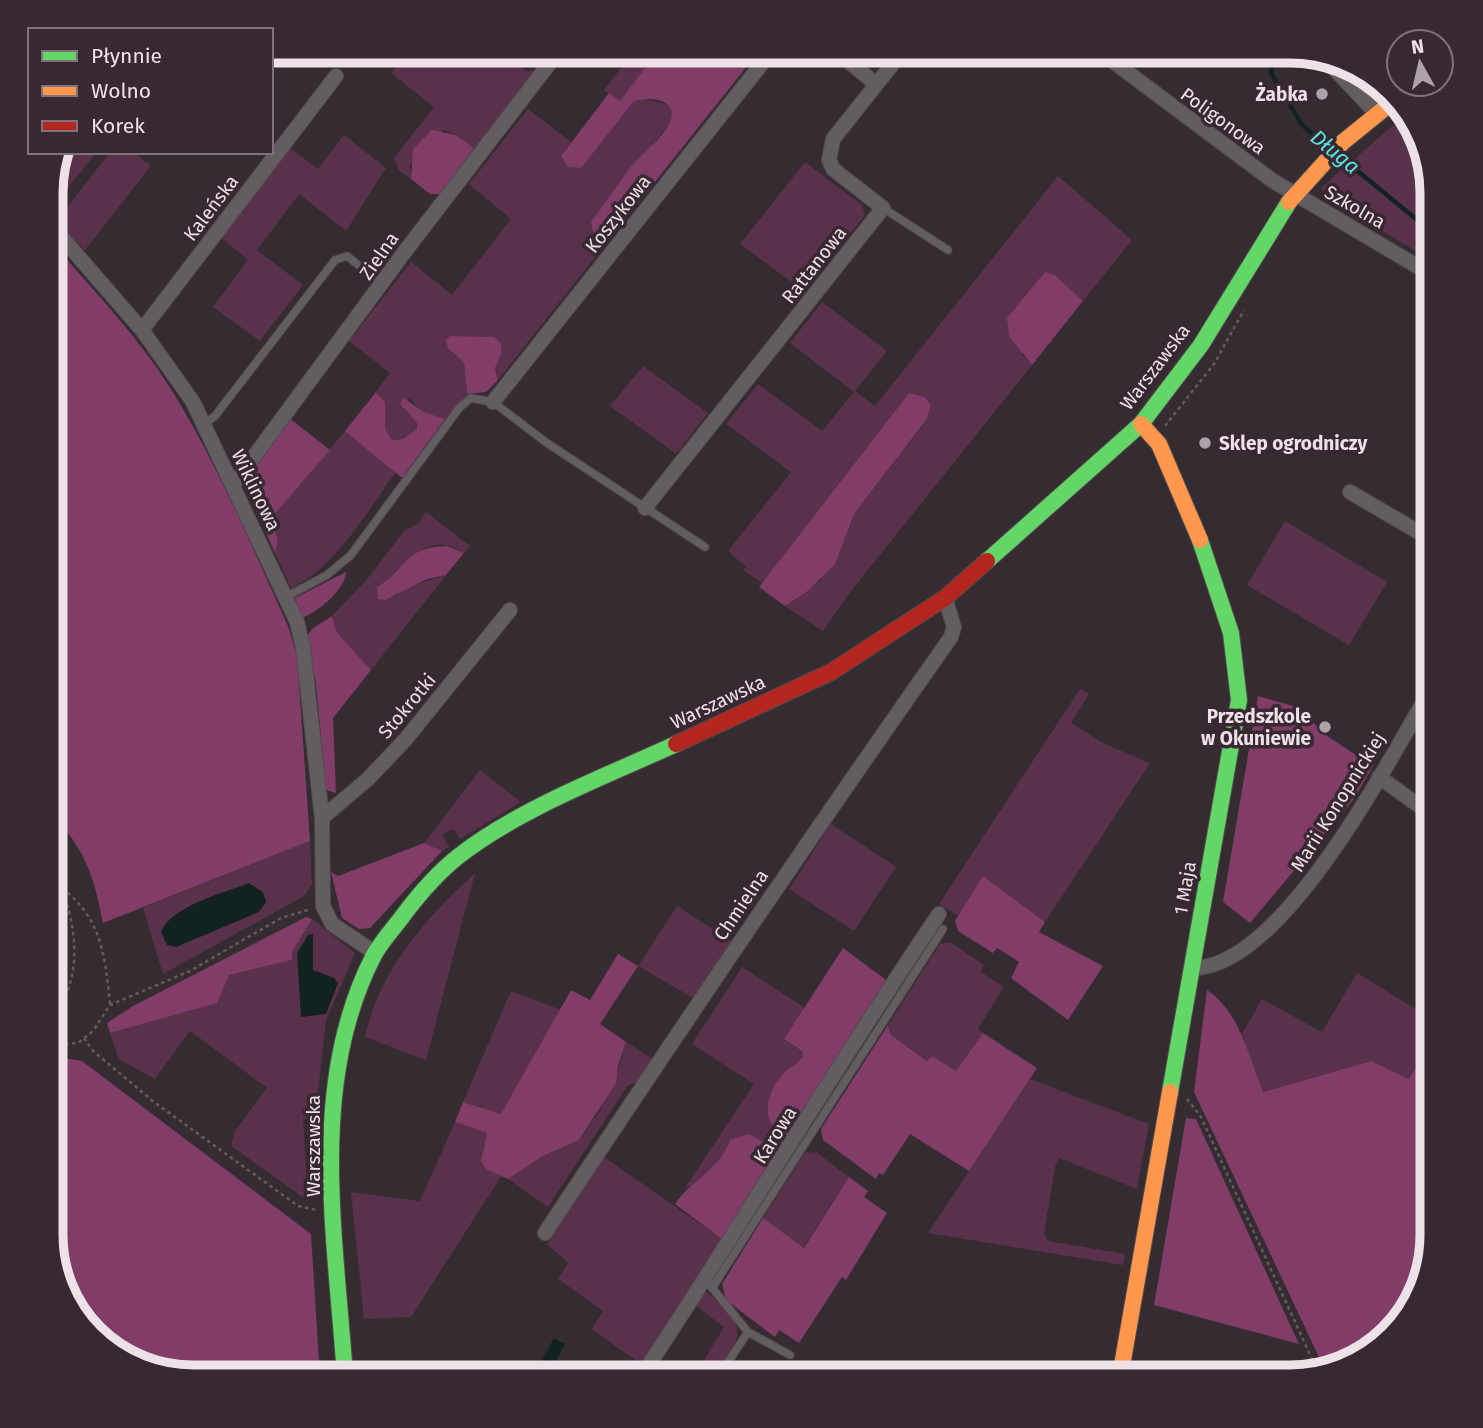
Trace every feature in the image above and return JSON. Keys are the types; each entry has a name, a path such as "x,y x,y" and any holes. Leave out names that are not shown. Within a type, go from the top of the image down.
{"main road":[{"name":"Warszawska","path":"344,1365 331,1120 340,1053 354,1000 376,953 424,887 477,843 564,796 831,672 895,633 944,598 1141,424 1201,345 1294,194 1343,142 1387,106"},
{"name":"1 Maja","path":"1122,1365 1239,700 1238,663 1231,624 1198,536 1158,444 1141,424"}],"street":[{"name":"Zielna","path":"233,485 383,285 406,250 550,63"},
{"name":"Koszykowa","path":"493,402 762,63"},
{"path":"851,63 876,84"},
{"path":"883,208 833,169 829,160 833,139 893,63"},
{"name":"Poligonowa","path":"1114,63 1189,121 1294,194"},
{"path":"1337,72 1377,114"},
{"name":"Kaleńska","path":"142,330 336,76"},
{"name":"Szkolna","path":"1294,194 1420,268"},
{"name":"Rattanowa","path":"645,508 883,208"},
{"name":"Wiklinowa","path":"63,239 142,330 193,402 202,426 298,622 322,817 323,905"},
{"path":"1350,492 1420,533"},
{"name":"Chmielna","path":"545,1233 663,1060 763,905 951,637 954,626 944,598"},
{"name":"Stokrotki","path":"322,817 368,779 405,740 510,610"},
{"name":"Marii Konopnickiej","path":"1194,968 1207,968 1246,946 1278,920 1313,881 1420,707"},
{"path":"1378,777 1420,807"},
{"path":"323,905 332,924 376,953"},
{"name":"Karowa","path":"650,1365 709,1283 866,1022 939,914"}],"lane":[{"path":"883,208 948,250"},
{"path":"202,426 215,416 335,260 347,256 383,285"},
{"path":"286,597 327,575 351,555 460,407 471,398 493,402 547,443 705,547"},
{"path":"790,1355 748,1332 709,1283 943,929"},
{"path":"726,1365 748,1332"}],"path":[{"path":"64,888 88,910 102,949 110,1005"},
{"path":"63,1002 70,987 73,948 64,888"},
{"path":"63,1044 78,1043 110,1005 190,971 281,918 323,905"},
{"path":"83,1038 93,1051 154,1102 298,1206 334,1211"},
{"path":"1171,1093 1188,1099 1200,1117 1314,1363"}],"shaded area":[{"path":"399,63 515,63 526,71 536,70 474,148 456,135 443,130 410,164 411,179 399,170 394,158 434,107 391,73"},
{"path":"625,63 649,63 620,102 604,90"},
{"path":"649,63 749,63 616,231 599,238 594,235 591,222 630,168 668,127 671,118 671,110 658,100 633,102 581,168 568,167 561,156 609,93 620,101"},
{"path":"645,99 669,105 673,113 671,122 591,222 607,236 616,231 498,380 495,367 502,352 501,343 494,337 468,339 456,336 452,352 464,361 467,394 445,419 424,412 409,398 404,409 417,423 417,429 403,439 392,440 385,429 385,402 376,392 390,373 349,341 411,262 452,295 511,219 469,184 528,109 571,142 561,156 633,102"},
{"path":"1398,121 1410,143 1419,176 1420,254 1325,196 1322,187"},
{"path":"432,130 456,135 474,148 440,194 430,194 411,179 413,149"},
{"path":"344,135 386,168 346,231 299,194 257,250 303,285 260,341 213,307 248,260 220,237 289,147 318,169"},
{"path":"69,154 95,154 63,194"},
{"path":"108,154 136,154 151,166 85,250 63,229 63,213"},
{"path":"805,162 862,205 865,215 804,291 740,244"},
{"path":"1058,176 1132,240 1083,301 1055,275 1045,272 1022,354 1032,365 851,591 823,631 785,606 820,581 844,539 854,514 927,420 931,405 925,397 909,393 762,583 743,570 746,567 728,551 791,472 726,424 758,384 822,431 854,392 790,343 822,302 887,351 855,391 875,406"},
{"path":"63,255 113,312 169,386 218,474 288,626 297,655 310,841 103,923 92,877 63,827"},
{"path":"1045,272 1055,275 1083,301 1032,365 1009,336 1007,318"},
{"path":"450,336 494,337 501,343 502,352 495,368 498,380 486,392 467,394 464,362 448,348 446,340"},
{"path":"643,366 708,413 676,454 610,406"},
{"path":"376,392 385,402 385,429 392,440 403,439 417,429 417,423 400,404 404,398 424,412 445,419 402,478 345,431"},
{"path":"909,393 925,397 931,405 927,419 854,514 835,564 809,590 785,606 759,587"},
{"path":"288,417 330,450 271,518 278,540 275,553 243,481"},
{"path":"345,431 396,472 337,553 323,567 291,588 275,553 278,540 271,518"},
{"path":"426,512 470,546 464,553 449,546 426,548 377,587 394,597 411,586 446,575 371,670 336,631 332,616 368,578 404,531 419,523"},
{"path":"1285,521 1387,582 1349,645 1247,585"},
{"path":"447,546 464,553 446,575 427,579 385,600 378,599 377,587 414,554 433,547"},
{"path":"346,572 341,586 330,600 302,618 295,598"},
{"path":"332,616 336,631 371,670 333,718 336,793 326,790 316,684 307,637 312,629"},
{"path":"1080,689 1089,694 1071,723 1105,744 1150,763 1045,922 984,877 958,916 939,904"},
{"path":"1258,696 1297,707 1327,736 1373,766 1354,799 1250,923 1223,902"},
{"path":"480,770 521,802 460,839 454,829 442,834 449,847 442,851 424,843"},
{"path":"831,824 896,867 854,931 789,889"},
{"path":"310,841 312,885 304,896 163,974 143,908"},
{"path":"424,843 442,851 370,928 359,929 342,918 331,872 338,876"},
{"path":"475,873 426,1060 365,1037 382,989 407,946 439,908"},
{"path":"983,876 1045,922 1039,932 1103,966 1068,1020 1011,978 1019,962 997,948 993,953 958,931 955,921"},
{"path":"249,883 263,892 266,902 259,912 176,947 167,945 161,932 175,915 199,902"},
{"path":"677,906 733,942 695,999 638,966"},
{"path":"306,917 312,919 292,952 292,960 229,975 217,1003 110,1033 107,1023 133,1006"},
{"path":"312,919 355,953 326,1020 315,1118 303,1119 308,1201 231,1146 235,1131 267,1088 190,1031 155,1079 119,1059 110,1033 216,1003 228,975 292,960 292,952"},
{"path":"313,934 313,970 334,978 338,983 326,1014 301,1017 297,953 308,935"},
{"path":"950,942 984,965 981,972 1004,987 978,1029 983,1033 956,1072 932,1056 928,1061 890,1034 888,1025 940,944"},
{"path":"843,948 889,982 789,1136 773,1126 768,1110 768,1101 776,1083 803,1057 802,1051 784,1039"},
{"path":"618,954 638,966 600,1024 626,1042 616,1083 579,1140 543,1156 508,1179 486,1169 481,1161 487,1133 455,1122 463,1102 501,1114 571,990 590,1000"},
{"path":"742,967 805,1008 784,1039 802,1051 803,1057 782,1075 768,1101 769,1118 773,1126 789,1136 780,1151 768,1143 730,1140 713,1169 700,1181 685,1188 754,1084 692,1044"},
{"path":"1357,973 1414,1008 1420,999 1420,1061 1409,1079 1371,1061 1262,1092 1242,1034 1262,999 1322,1032"},
{"path":"1207,990 1228,1010 1236,1023 1263,1092 1371,1061 1409,1079 1420,1061 1420,1235 1416,1268 1403,1300 1388,1321 1355,1348 1321,1361 1194,1092"},
{"path":"511,991 561,1010 501,1114 463,1102"},
{"path":"888,1025 890,1034 927,1061 932,1056 956,1071 983,1033 1037,1068 969,1171 910,1134 883,1175 879,1173 876,1179 823,1140 821,1129"},
{"path":"626,1042 656,1061 643,1081 628,1085 548,1207 508,1179 543,1156 579,1140 599,1112 618,1071"},
{"path":"63,1058 82,1061 311,1234 319,1365 176,1364 160,1361 128,1348 95,1321 80,1300 70,1277 64,1252"},
{"path":"1030,1079 1149,1124 1137,1189 1059,1158 1055,1167 1044,1234 1048,1241 1125,1254 1123,1265 928,1233"},
{"path":"1186,1118 1196,1119 1299,1344 1154,1305"},
{"path":"455,1122 488,1133 483,1148 486,1169 502,1175 411,1317 364,1319 351,1192 420,1201"},
{"path":"749,1134 780,1151 723,1240 675,1204 719,1160 730,1140"},
{"path":"816,1152 849,1177 803,1248 763,1218 805,1153"},
{"path":"604,1157 723,1240 642,1365 592,1329 603,1311 558,1279 568,1263 547,1244"},
{"path":"849,1177 868,1191 864,1197 887,1213 846,1280 842,1277 799,1343 779,1330 775,1337 726,1300 722,1284 763,1218 804,1248"},
{"path":"707,1292 731,1315 736,1324 736,1341 722,1365 701,1365 724,1327 693,1304 699,1295"},
{"path":"554,1338 565,1344 554,1365 540,1364"}],"waterway":[{"name":"Długa","path":"1272,63 1271,73 1302,125 1331,149"},
{"name":"Długa","path":"1338,155 1420,222"}],"traffic: fast":[{"path":"987,561 1141,424 1201,345 1289,202"},
{"path":"1170,1092 1239,700 1231,633 1200,540"},
{"path":"344,1365 333,1216 333,1109 340,1056 353,1004 374,955 429,884 460,855 484,838 537,807 676,744"}],"traffic: slow":[{"path":"1289,202 1343,142 1387,106"},
{"path":"1141,424 1159,444 1200,540"},
{"path":"1122,1365 1170,1092"}],"traffic: jam":[{"path":"676,744 831,672 945,598 987,561"}],"place":[{"name":"Żabka","path":"1322,94"},
{"name":"Sklep ogrodniczy","path":"1205,443"},
{"name":"Przedszkole w Okuniewie","path":"1325,727"}]}
